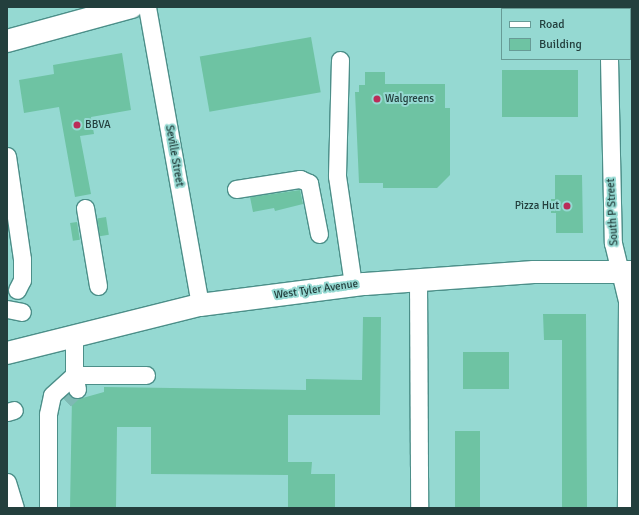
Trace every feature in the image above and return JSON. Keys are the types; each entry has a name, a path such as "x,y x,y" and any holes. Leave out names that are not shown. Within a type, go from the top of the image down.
{"main road":[{"path":"7,41 131,7"},
{"name":"West Tyler Avenue","path":"7,353 74,335 200,305 353,285 418,279 534,272 627,272"}],"street":[{"name":"Seville Street","path":"147,7 200,305"},
{"path":"340,60 336,176 353,285"},
{"name":"South P Street","path":"609,60 613,244 627,272 626,508"},
{"path":"7,156 22,259 22,280 17,290"},
{"path":"236,189 287,180 300,179 309,183 319,234"},
{"path":"85,208 98,286"},
{"path":"418,279 419,508"},
{"path":"48,414 72,388 74,335"},
{"path":"48,508 48,414 52,395 72,388 146,375"},
{"path":"7,482 15,508"}],"building":[{"path":"311,37 321,92 209,112 200,57"},
{"name":"BBVA","path":"122,53 131,110 91,117 94,134 80,136 91,194 75,197 59,107 24,113 19,80 54,74 53,65"},
{"path":"502,70 578,70 578,117 502,117"},
{"name":"Walgreens","path":"365,72 385,72 385,84 445,84 445,108 450,108 450,175 437,188 383,188 383,183 359,183 355,92 359,92 359,85 365,85"},
{"name":"Pizza Hut","path":"555,175 582,175 583,233 556,233 556,213 551,213 551,199 555,199"},
{"path":"300,190 303,204 275,211 274,208 253,212 250,197"},
{"path":"106,217 109,235 100,236 97,218"},
{"path":"77,222 80,240 73,241 70,223"},
{"path":"543,314 586,314 587,508 562,508 562,340 544,340"},
{"path":"363,317 381,317 380,415 288,415 288,462 312,462 311,474 335,474 335,508 288,508 288,475 151,474 151,427 117,427 116,508 70,508 72,397 79,399 104,392 104,387 306,390 306,379 362,380"},
{"path":"463,352 509,352 509,389 463,389"},
{"path":"455,431 480,431 480,508 455,508"}],"tunnel":[{"path":"65,400 77,389"}],"place":[{"name":"Walgreens","path":"377,99"},
{"name":"BBVA","path":"77,125"},
{"name":"Pizza Hut","path":"567,206"}]}
